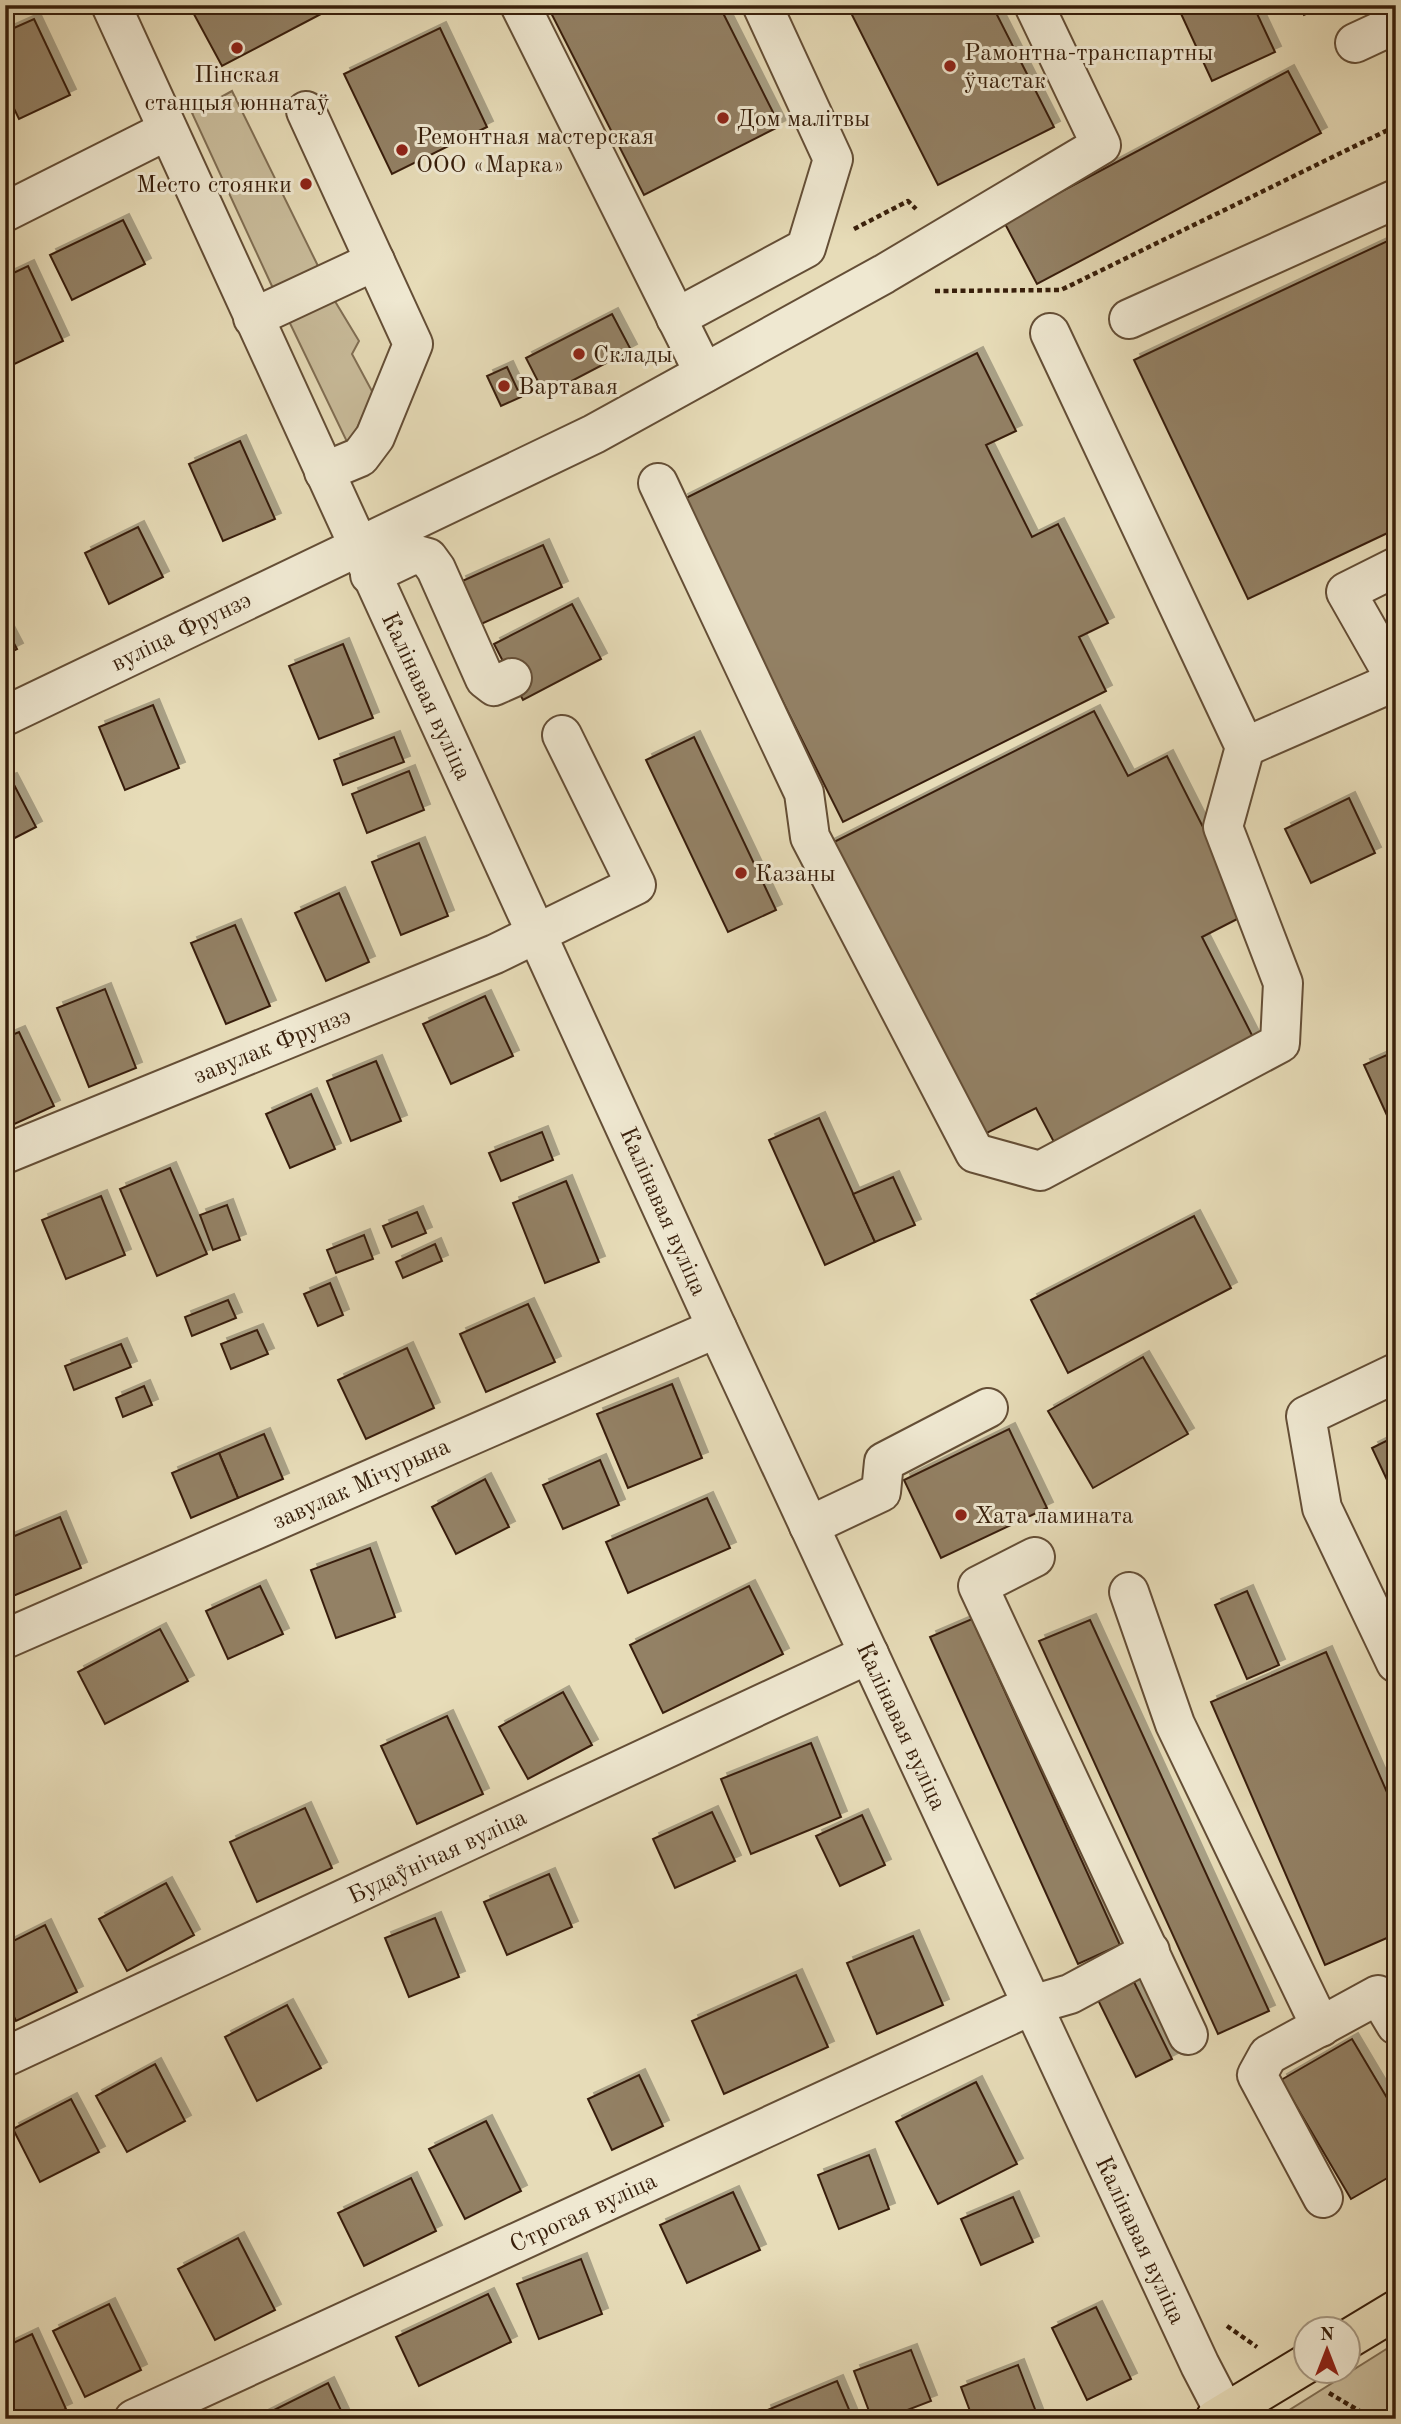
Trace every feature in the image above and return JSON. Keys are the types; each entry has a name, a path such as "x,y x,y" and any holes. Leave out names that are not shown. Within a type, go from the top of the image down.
{"main road":[{"path":"1362,2331 1396,2310"},
{"path":"1220,2416 1292,2373"}],"street":[{"name":"Калінавая вуліца","path":"111,5 166,131 1220,2416"},
{"path":"520,5 704,373"},
{"path":"676,318 806,248 833,159 762,5"},
{"path":"364,561 884,274 1101,145 1034,5"},
{"path":"1355,43 1396,24"},
{"path":"306,111 413,344 374,437 360,457 324,472"},
{"path":"5,212 166,131"},
{"path":"1129,319 1396,199"},
{"path":"253,318 375,261"},
{"path":"658,483 804,793 810,836 975,1153 1040,1171 1280,1043 1283,983 1223,827 1245,747 1050,333"},
{"path":"364,561 414,554 428,558 461,605 485,679 494,686 512,678"},
{"name":"вуліца Фрунзэ","path":"5,716 364,561"},
{"path":"1245,747 1396,680 1346,592 1396,567"},
{"name":"завулак Фрунзэ","path":"5,1154 495,954 636,885 562,735"},
{"name":"завулак Мічурына","path":"5,1639 717,1328"},
{"path":"1396,1373 1306,1416 1322,1508 1396,1663"},
{"path":"809,1526 881,1492 884,1462 988,1408"},
{"path":"1035,1557 978,1587 1188,2035"},
{"path":"1129,1592 1175,1724 1321,2026"},
{"name":"Будаўнічая вуліца","path":"5,2057 869,1654"},
{"name":"Строгая вуліца","path":"134,2419 1032,2006 1070,1994 1150,1951"},
{"path":"1323,2198 1257,2075 1268,2055 1378,1995 1396,2025"}],"path":[{"path":"884,274 936,292 1061,290 1396,126"},
{"path":"1154,2411 1157,2419"}],"shaded area":[{"path":"232,91 319,268 277,297 192,113"},
{"path":"333,298 359,341 352,354 373,393 349,446 286,315"},
{"path":"1396,2343 1396,2419 1275,2419 1328,2386 1362,2386 1362,2364"}],"building":[{"path":"189,5 338,5 222,66"},
{"path":"547,5 719,5 780,126 644,195"},
{"name":"Рамонтна-транспартны ўчастак","path":"847,5 992,5 1054,127 938,185"},
{"path":"1177,5 1253,5 1275,52 1212,81"},
{"path":"1300,5 1325,5 1304,15"},
{"path":"34,19 70,95 19,119 5,90 5,32"},
{"path":"440,28 487,127 392,174 344,74"},
{"path":"1288,71 1321,133 1037,284 1004,222"},
{"path":"123,220 145,264 72,300 50,255"},
{"path":"1396,237 1396,529 1248,599 1134,360"},
{"path":"28,266 63,341 6,368 5,277"},
{"name":"Склады","path":"612,314 631,350 545,395 526,358"},
{"path":"977,353 1016,431 986,445 1032,537 1058,524 1108,623 1079,637 1106,691 843,822 682,500"},
{"name":"Вартавая","path":"507,367 521,397 501,406 487,376"},
{"path":"240,441 275,519 223,541 189,464"},
{"path":"138,527 163,577 109,604 85,553"},
{"path":"543,545 562,587 479,625 460,582"},
{"path":"572,604 601,659 523,700 494,644"},
{"path":"5,626 17,649 5,655"},
{"path":"343,644 373,718 319,739 289,666"},
{"path":"153,705 179,768 125,790 99,727"},
{"path":"1094,711 1128,776 1167,756 1247,914 1202,937 1256,1043 1055,1144 1036,1108 975,1139 826,846"},
{"path":"394,737 404,762 343,785 334,760"},
{"path":"694,737 776,910 728,932 646,760"},
{"path":"409,771 424,810 367,833 352,794"},
{"path":"11,779 36,827 5,843 5,781"},
{"path":"1349,798 1375,853 1311,883 1285,829"},
{"path":"419,843 448,916 401,935 372,862"},
{"path":"339,893 369,962 326,981 295,913"},
{"path":"235,925 270,1006 226,1024 191,943"},
{"path":"105,989 136,1068 89,1087 57,1008"},
{"path":"485,996 513,1056 451,1084 423,1024"},
{"path":"19,1032 54,1106 10,1126 5,1117 5,1038"},
{"path":"1396,1051 1396,1135 1364,1065"},
{"path":"376,1061 401,1121 351,1141 327,1081"},
{"path":"311,1094 335,1149 290,1168 266,1114"},
{"path":"819,1118 875,1242 825,1265 769,1140"},
{"path":"542,1132 553,1160 501,1181 489,1153"},
{"path":"170,1168 207,1254 157,1276 120,1189"},
{"path":"893,1177 915,1225 875,1242 853,1194"},
{"path":"566,1181 599,1262 545,1283 513,1203"},
{"path":"101,1196 125,1255 66,1279 42,1220"},
{"path":"227,1205 240,1240 213,1250 200,1215"},
{"path":"417,1212 426,1233 392,1247 383,1226"},
{"path":"1194,1216 1231,1288 1068,1373 1031,1300"},
{"path":"364,1235 373,1259 336,1273 327,1250"},
{"path":"435,1244 442,1261 403,1278 396,1262"},
{"path":"330,1283 343,1315 318,1326 304,1294"},
{"path":"228,1300 236,1318 192,1336 185,1317"},
{"path":"528,1304 555,1362 486,1392 460,1334"},
{"path":"257,1330 268,1354 231,1369 221,1344"},
{"path":"121,1344 131,1367 74,1390 65,1366"},
{"path":"407,1348 434,1408 366,1439 338,1380"},
{"path":"1143,1357 1188,1434 1093,1488 1048,1411"},
{"path":"672,1384 702,1458 628,1488 597,1414"},
{"path":"144,1386 152,1405 123,1417 116,1398"},
{"path":"1009,1429 1047,1508 941,1558 904,1480"},
{"path":"264,1434 283,1479 238,1498 219,1453"},
{"path":"1396,1436 1396,1499 1372,1448"},
{"path":"219,1453 238,1498 191,1518 172,1473"},
{"path":"600,1460 619,1505 563,1529 543,1485"},
{"path":"485,1479 509,1527 456,1554 432,1507"},
{"path":"707,1498 730,1548 628,1593 606,1542"},
{"path":"60,1517 81,1568 13,1596 5,1578 5,1540"},
{"path":"370,1548 395,1617 336,1638 311,1570"},
{"path":"260,1586 283,1634 228,1659 206,1611"},
{"path":"749,1586 783,1654 663,1713 630,1645"},
{"path":"1247,1591 1279,1665 1247,1679 1215,1605"},
{"path":"972,1619 1120,1945 1078,1964 930,1637"},
{"path":"1090,1620 1269,2011 1218,2034 1039,1641"},
{"path":"160,1629 188,1681 105,1724 78,1672"},
{"path":"1326,1652 1396,1813 1396,1934 1325,1965 1211,1702"},
{"path":"563,1692 592,1745 528,1779 499,1727"},
{"path":"447,1716 483,1794 417,1824 381,1746"},
{"path":"811,1743 841,1817 751,1854 721,1779"},
{"path":"305,1808 332,1868 257,1902 230,1842"},
{"path":"712,1812 735,1861 675,1888 653,1839"},
{"path":"862,1815 885,1865 840,1886 816,1836"},
{"path":"549,1874 572,1927 507,1955 484,1902"},
{"path":"166,1883 194,1935 127,1971 99,1919"},
{"path":"435,1918 459,1977 409,1997 385,1938"},
{"path":"45,1925 77,1992 16,2021 5,1998 5,1945"},
{"path":"913,1936 943,2005 877,2034 847,1963"},
{"path":"796,1975 828,2047 724,2094 692,2021"},
{"path":"1134,1982 1172,2059 1136,2077 1098,2000"},
{"path":"287,2005 321,2068 257,2101 225,2037"},
{"path":"1352,2039 1396,2113 1396,2173 1351,2199 1281,2080"},
{"path":"155,2064 185,2121 127,2152 96,2096"},
{"path":"639,2075 663,2126 612,2150 588,2099"},
{"path":"976,2082 1017,2164 938,2204 896,2122"},
{"path":"71,2099 99,2152 40,2182 13,2129"},
{"path":"486,2121 521,2191 465,2219 429,2149"},
{"path":"869,2155 889,2209 839,2229 818,2175"},
{"path":"411,2178 436,2231 364,2266 338,2213"},
{"path":"733,2192 760,2250 687,2283 660,2225"},
{"path":"1013,2197 1033,2242 981,2265 961,2219"},
{"path":"238,2238 275,2310 215,2340 178,2269"},
{"path":"581,2259 602,2314 539,2339 517,2284"},
{"path":"488,2294 511,2342 419,2386 396,2337"},
{"path":"109,2304 141,2370 85,2397 53,2331"},
{"path":"1096,2307 1131,2379 1087,2400 1052,2328"},
{"path":"32,2334 66,2409 44,2419 5,2419 5,2347"},
{"path":"911,2350 931,2401 884,2419 872,2419 854,2371"},
{"path":"1018,2365 1038,2417 973,2419 961,2387"},
{"path":"837,2381 853,2419 768,2419 765,2411"},
{"path":"328,2383 345,2419 261,2419 260,2417"}],"place":[{"name":"Пінская станцыя юннатаў","path":"237,48"},
{"name":"Рамонтна-транспартны ўчастак","path":"950,66"},
{"name":"Дом малітвы","path":"723,118"},
{"name":"Ремонтная мастерская ООО «Марка»","path":"402,150"},
{"name":"Место стоянки","path":"306,184"},
{"name":"Склады","path":"579,354"},
{"name":"Вартавая","path":"504,386"},
{"name":"Казаны","path":"741,873"},
{"name":"Хата ламината","path":"961,1515"}]}
